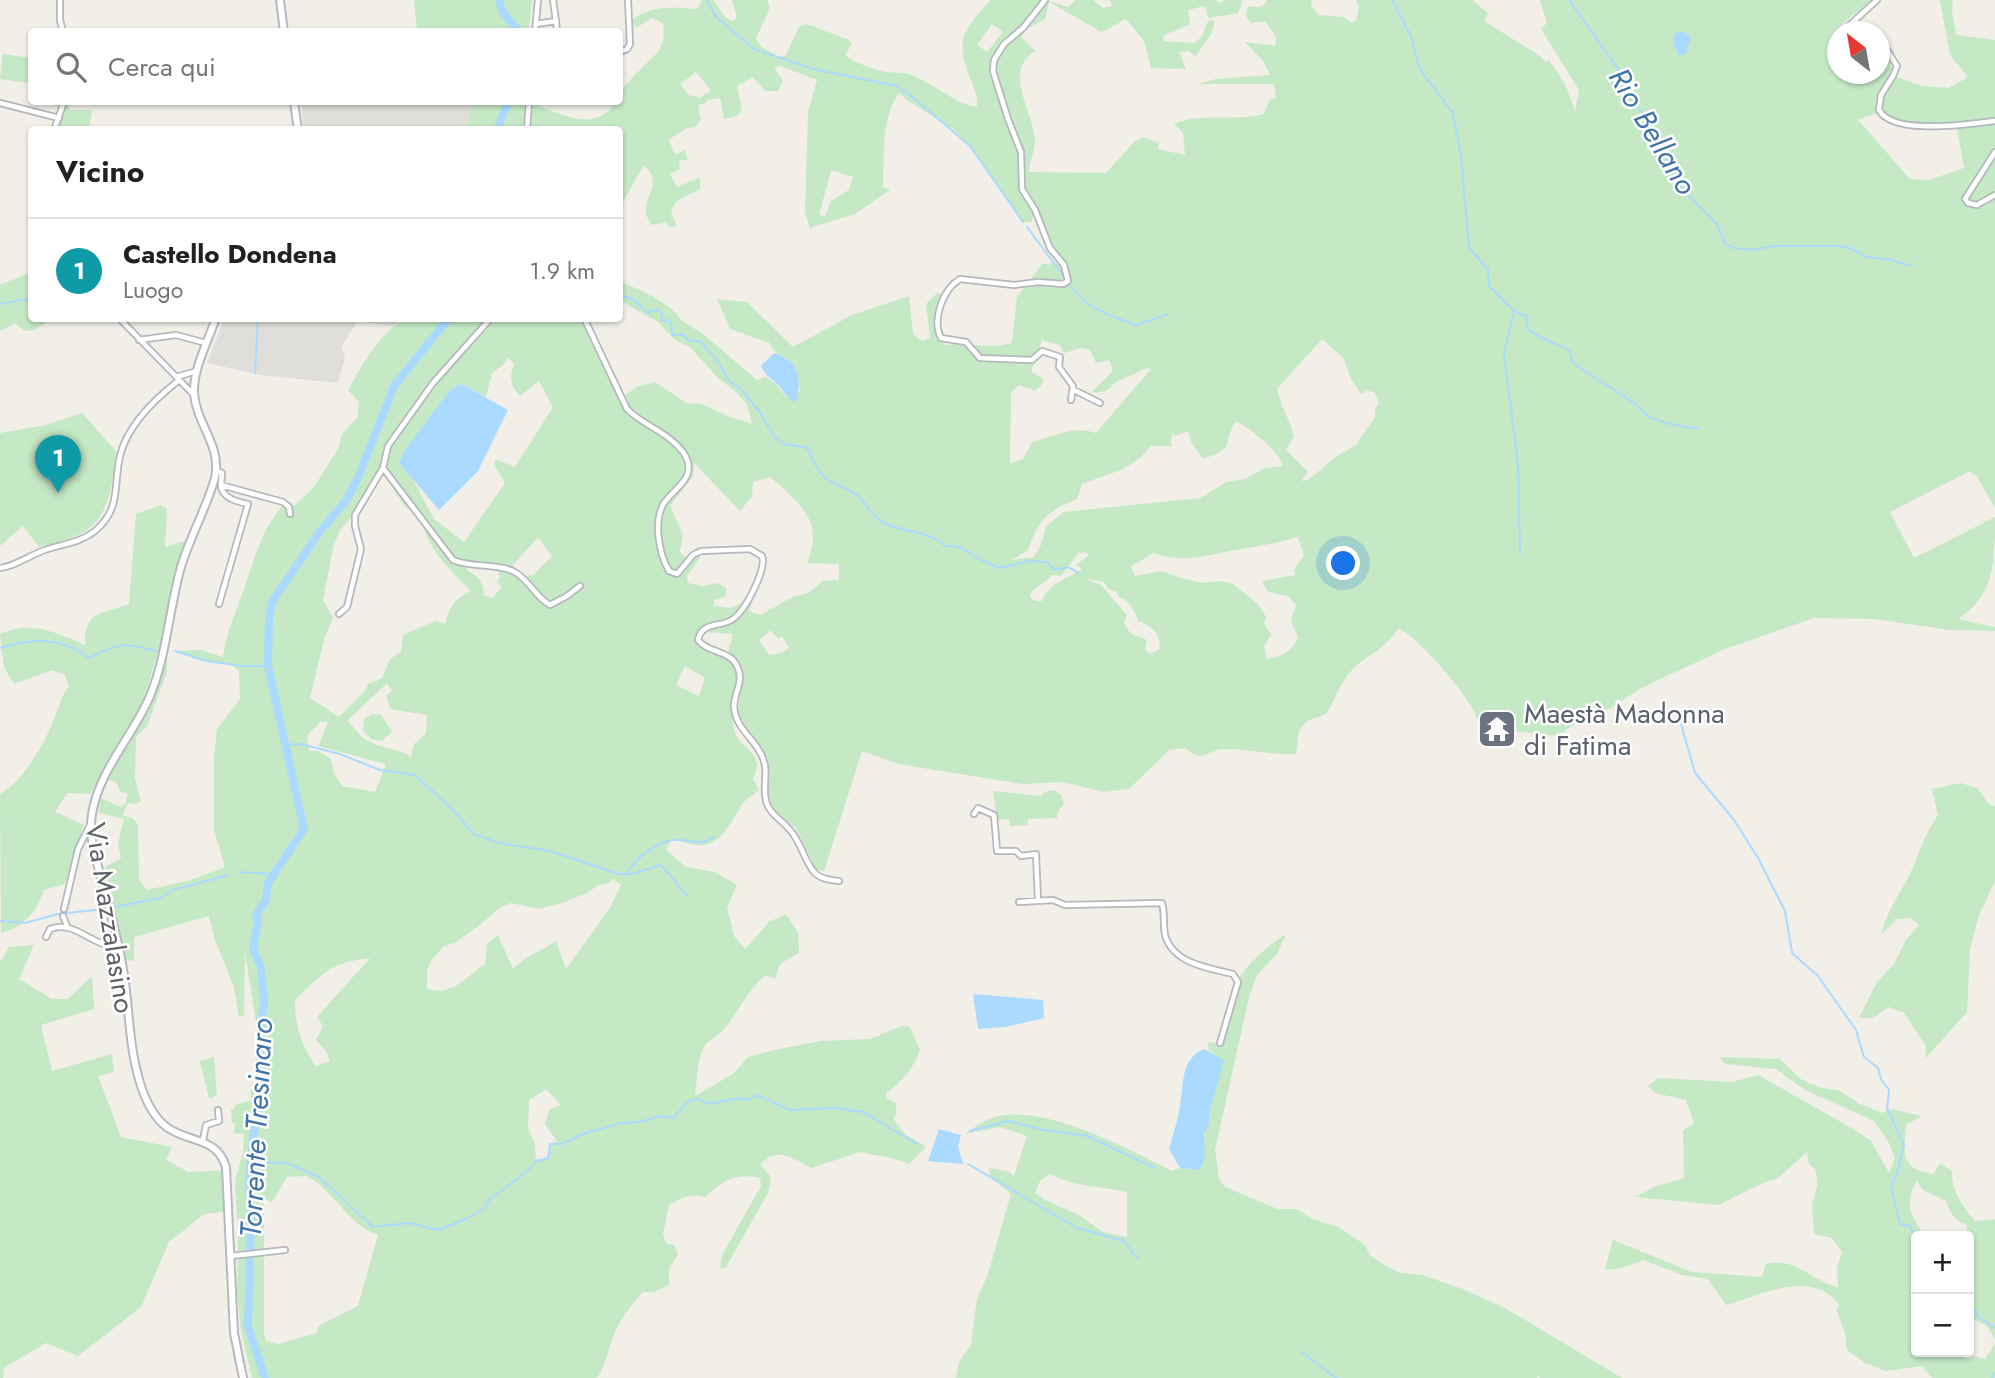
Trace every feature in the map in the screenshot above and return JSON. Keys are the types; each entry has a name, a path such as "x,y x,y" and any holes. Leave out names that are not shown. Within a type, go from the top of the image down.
{"main road":[{"path":"280,0 284,28"},
{"path":"294,105 297,126"},
{"path":"215,322 198,371 194,395 215,449 217,471"},
{"name":"Via Mazzalasino","path":"217,471 182,565 153,686 144,710 103,779 95,798 90,824 93,847 119,946 132,1052 146,1098 166,1126 203,1140 217,1150 226,1167 234,1333 243,1378"}],"street":[{"path":"60,0 62,28"},
{"path":"536,28 538,0"},
{"path":"553,0 557,28"},
{"path":"623,51 630,44 628,0"},
{"path":"1045,0 1023,28 1004,44 994,60 993,71 1021,152 1022,188 1035,210 1050,248 1064,265 1068,281 1063,284 1038,282 1014,285 972,278 960,279 946,290 937,323 938,332 945,341 966,342 980,358 1032,360 1042,351 1060,357 1059,367 1074,390 1100,403"},
{"path":"1854,21 1877,0"},
{"path":"536,24 556,21"},
{"path":"1890,55 1897,66 1890,79"},
{"path":"1887,84 1879,100 1879,110 1885,117 1905,124 1940,126 1995,121"},
{"path":"0,103 59,118"},
{"path":"56,126 63,105"},
{"path":"527,126 529,105"},
{"path":"1995,152 1965,199 1968,203 1977,205 1995,195"},
{"path":"123,322 194,395"},
{"path":"339,614 347,607 361,549 355,516 383,468 387,446 433,383 487,322"},
{"path":"586,322 627,410 664,435 684,454 687,462 685,479 678,490 664,502 661,511 659,547 669,571 677,574 693,555 701,551 750,549 762,556 762,572 740,612 727,622 706,627 700,631 698,640 702,645 732,659 738,668 740,679 734,710 739,723 764,760 767,774 765,799 769,810 792,832 816,874 839,881"},
{"path":"139,340 176,335 207,344"},
{"path":"0,568 17,564 40,551 72,543 101,525 115,499 119,461 125,444 151,402 177,379 198,371"},
{"path":"1071,400 1074,390"},
{"path":"383,468 453,560 466,565 511,570 529,583 543,602 550,605 579,586"},
{"path":"217,471 222,473 221,490 231,499 248,504 219,604"},
{"path":"222,485 283,502 289,507 290,514"},
{"path":"974,814 978,808 995,815 997,851 1016,851 1021,856 1036,854 1038,901"},
{"path":"64,909 78,849 90,824"},
{"path":"1019,902 1053,900 1065,905 1162,903 1163,927 1170,947 1190,963 1233,974 1238,982 1220,1043"},
{"path":"63,916 67,926"},
{"path":"46,937 50,929 67,926 110,947 119,946"},
{"path":"203,1140 206,1125 219,1121 218,1110"},
{"path":"231,1256 285,1250"}],"shaded area":[{"path":"301,105 471,105 468,126 304,126"},
{"path":"223,322 357,322 341,347 345,357 338,383 260,375 207,363"},
{"path":"365,322 399,322 392,326"}],"green space":[{"path":"414,0 532,0 529,28 417,28"},
{"path":"702,0 713,0 726,18 733,21 737,17 732,0 767,0 770,8 756,38 760,45 770,52 780,57 786,55 799,27 807,24 849,40 852,44 845,55 853,60 882,71 916,77 969,106 977,107 976,95 965,62 963,42 969,26 991,0 1042,0 1041,4 1048,1 1068,7 1076,0 1093,0 1103,8 1112,6 1110,0 1217,0 1219,3 1225,0 1243,0 1238,13 1209,18 1204,6 1188,10 1190,24 1163,36 1164,41 1195,43 1202,36 1208,21 1214,20 1211,35 1196,56 1188,51 1179,52 1186,69 1151,68 1144,41 1126,19 1102,32 1049,2 1045,19 1026,29 1021,37 1035,51 1025,59 1020,80 1035,139 1029,172 1106,173 1134,142 1142,137 1159,143 1158,149 1185,155 1183,133 1174,124 1184,120 1264,114 1269,100 1276,98 1274,84 1197,84 1216,79 1270,75 1263,61 1245,42 1275,46 1276,37 1265,21 1251,23 1245,15 1249,6 1260,7 1267,0 1312,0 1311,6 1319,15 1343,17 1352,23 1356,20 1359,7 1356,0 1472,0 1488,13 1484,21 1546,62 1549,61 1565,85 1575,112 1579,90 1541,29 1547,23 1540,0 1872,0 1846,21 1827,21 1827,84 1886,84 1877,97 1877,113 1858,120 1910,179 1929,180 1964,168 1956,122 1927,124 1897,120 1881,110 1882,97 1897,77 1922,86 1949,88 1968,77 1950,55 1940,0 1953,0 1956,35 1995,40 1995,508 1976,475 1970,471 1890,512 1914,558 1995,517 1993,563 1986,588 1970,610 1958,619 1995,627 1995,631 1950,630 1874,619 1814,618 1725,649 1641,688 1613,707 1579,721 1557,736 1501,732 1488,743 1474,712 1459,689 1427,651 1398,629 1387,643 1352,670 1343,681 1326,714 1307,721 1299,730 1296,754 1224,749 1201,756 1185,748 1169,750 1129,789 1104,792 1063,782 1023,784 898,764 862,751 824,871 816,869 796,828 771,808 767,800 770,776 768,758 738,713 742,669 737,659 728,652 733,634 706,632 697,646 729,657 740,673 734,728 739,740 755,758 757,763 753,779 759,790 745,801 726,830 714,841 697,845 670,841 666,850 686,867 715,872 737,885 727,907 734,936 745,949 769,922 786,914 798,933 799,953 780,964 775,979 766,975 759,981 724,1029 705,1046 699,1062 695,1096 733,1074 748,1057 821,1041 870,1039 902,1026 910,1027 920,1050 907,1074 886,1093 887,1099 896,1103 893,1119 905,1134 926,1147 909,1164 860,1152 811,1168 785,1156 767,1159 760,1164 771,1177 768,1193 726,1267 720,1269 722,1255 761,1186 760,1178 744,1176 730,1179 705,1197 690,1196 669,1205 663,1234 666,1243 674,1245 678,1254 669,1269 669,1285 654,1292 643,1292 631,1306 616,1330 597,1378 252,1378 241,1330 237,1291 235,1180 243,1153 244,1133 234,1134 235,1123 232,1123 231,1110 235,1105 251,1100 250,1091 261,1078 259,1041 245,952 244,1016 239,1017 234,987 215,940 209,916 134,937 134,961 126,960 105,867 121,858 118,844 124,819 99,813 100,798 121,807 125,804 128,794 120,791 116,782 105,779 139,722 167,648 167,672 147,726 136,737 135,778 141,801 136,804 128,803 122,815 134,819 138,825 139,880 147,890 191,880 225,867 214,830 214,757 217,729 240,699 239,671 232,665 206,661 175,651 201,650 223,657 226,639 263,536 282,506 295,505 314,487 338,449 342,434 357,418 359,402 348,390 372,351 400,322 486,322 433,381 387,441 380,469 356,512 340,530 334,544 323,600 333,618 324,639 310,698 339,717 365,691 368,684 382,678 390,659 401,652 403,635 435,621 445,624 454,604 471,591 448,568 429,541 419,519 394,491 387,466 393,440 446,373 493,322 581,322 619,400 636,387 655,382 688,404 699,403 752,424 747,404 717,377 690,347 675,340 658,322 623,302 623,282 672,309 682,321 703,334 757,380 766,377 777,385 786,397 800,392 794,366 777,353 770,343 730,329 717,299 747,302 793,347 852,315 909,296 913,334 922,341 930,338 926,304 938,292 943,298 941,321 945,345 1003,345 1012,343 1017,297 1042,264 1058,263 1053,243 1035,211 1031,222 1023,222 970,146 953,129 899,93 886,126 883,187 890,190 855,214 810,229 805,212 808,112 817,80 781,66 774,68 783,81 778,91 765,91 753,77 737,86 742,110 737,116 724,119 720,98 707,100 706,103 698,105 701,120 695,127 687,128 668,140 676,155 684,150 688,159 679,161 680,169 670,174 677,187 700,177 700,189 678,200 671,210 676,226 669,227 666,222 652,225 646,208 653,181 651,173 644,165 623,202 623,126 531,126 533,105 578,119 588,119 598,117 613,105 623,105 623,89 655,55 663,40 663,23 652,18 636,28 631,21 653,10 697,9","holes":["992,24 1003,32 987,52 977,45","696,72 711,90 700,98 689,95 680,84","831,170 853,177 849,190 831,201 825,216 819,215","1322,339 1344,359 1351,379 1361,394 1367,390 1375,393 1379,403 1375,417 1356,445 1337,456 1308,480 1301,481 1308,472 1286,450 1294,436 1277,389","1042,340 1060,345 1064,353 1081,348 1090,350 1096,363 1109,360 1113,371 1091,393 1106,391 1116,382 1147,368 1151,369 1096,433 1071,431 1032,442 1023,459 1010,464 1011,392 1019,385 1035,391 1042,385 1043,378 1031,372","508,357 514,364 512,385 520,396 539,381 553,407 515,467 496,459 494,465 505,483 464,542 434,519 412,478 399,463 405,450 462,384 486,397 492,373 504,364","1237,421 1269,446 1283,466 1265,468 1245,479 1227,482 1200,498 1064,512 1046,526 1041,545 1034,557 1012,560 1028,550 1040,524 1051,512 1077,499 1082,484 1128,466 1151,446 1172,446 1173,432 1175,436 1188,431 1191,442 1203,459 1215,455 1226,447","694,463 740,511 752,496 753,482 770,477 799,504 811,524 812,548 807,563 839,564 839,580 823,581 808,593 793,597 760,615 749,611 754,597 731,608 714,606 714,600 726,596 726,588 718,583 703,586 688,583 687,576 700,558 697,547 685,557 680,552 683,535 670,506 693,476","538,537 552,556 533,575 523,576 513,565","1298,537 1304,555 1294,569 1295,575 1262,581 1268,592 1288,596 1296,605 1291,621 1298,637 1296,642 1286,652 1267,659 1264,646 1271,635 1264,623 1266,617 1258,604 1233,584 1220,581 1204,583 1162,571 1135,576 1131,566 1154,553 1173,558 1192,558","1086,552 1089,555 1076,565 1082,569 1054,586 1042,601 1035,601 1029,596 1052,575 1061,576 1078,553","466,566 494,567 500,576 497,582 502,586 493,598 484,595 482,583","1084,578 1104,582 1109,589 1116,591 1119,597 1131,606 1138,621 1155,631 1159,650 1150,654 1145,649 1147,640 1130,633 1124,623 1127,615 1101,585","771,630 778,639 782,636 789,648 769,655 759,640","685,666 705,678 699,696 676,685","387,683 392,691 386,695 390,709 427,715 426,734 414,744 411,757 368,741 347,721","321,721 328,723 318,746 386,764 375,792 342,786 334,773 331,759 318,751 309,751 307,736","613,879 621,885 610,908 566,969 556,941 513,969 498,935 487,944 485,964 465,980 445,990 427,989 427,970 443,947 456,942 499,908 511,903 539,909 565,902 589,892 598,885 609,883","370,958 317,1017 323,1026 316,1040 326,1051 330,1061 316,1066 300,1035 295,1000 328,971 345,963","546,1089 561,1105 549,1110 545,1124 557,1141 550,1144 548,1158 536,1161 535,1144 528,1128 529,1100","306,1176 316,1182 357,1223 378,1235 358,1306 318,1326 317,1333 278,1344 266,1341 264,1333 264,1199 272,1202 287,1177"]},
{"path":"3,54 28,58 27,83 0,79"},
{"path":"59,105 69,105 69,110 92,110 89,126 52,126"},
{"path":"471,105 525,105 524,126 468,126"},
{"path":"28,273 28,322 47,322 32,331 23,330 15,323 0,331 0,285"},
{"path":"82,413 116,451 111,490 100,517 82,533 39,547 23,526 0,546 0,433 46,425"},
{"path":"161,505 167,509 165,547 189,540 175,576 160,646 143,701 90,794 67,793 55,812 84,825 65,884 44,890 37,905 23,923 1,933 0,794 17,780 33,760 69,686 65,675 52,670 14,684 4,667 0,634 23,628 43,629 85,645 85,634 91,620 103,612 129,604 136,514"},
{"path":"373,714 381,715 392,732 382,741 371,739 363,730 364,719"},
{"path":"1961,783 1977,788 1989,804 1995,806 1995,881 1979,915 1970,949 1967,1012 1925,1059 1926,1046 1904,1013 1889,1007 1873,1018 1859,1018 1877,982 1894,964 1906,940 1919,925 1910,918 1897,919 1881,935 1887,916 1938,815 1932,789"},
{"path":"1054,790 1061,795 1064,804 1058,811 1057,818 1028,819 1027,825 1010,826 1009,819 997,820 993,791 1041,796"},
{"path":"1286,934 1277,954 1257,975 1249,997 1215,1150 1219,1179 1225,1187 1278,1209 1296,1209 1313,1219 1340,1228 1365,1245 1370,1255 1384,1265 1401,1273 1422,1275 1460,1288 1505,1308 1622,1378 956,1378 959,1362 971,1345 977,1298 987,1277 1011,1194 990,1177 989,1168 1008,1171 1014,1176 1027,1136 1000,1127 965,1134 978,1125 1004,1115 1045,1118 1090,1132 1172,1171 1180,1168 1200,1170 1212,1093 1212,1052 1209,1051 1208,1042 1217,1043 1229,999 1245,970","holes":["1050,1174 1127,1192 1127,1237 1103,1232 1079,1215 1035,1193 1040,1181"]},
{"path":"34,945 19,979 52,999 68,999 92,976 94,1009 41,1025 52,1071 112,1054 114,1072 98,1076 121,1137 172,1147 166,1160 188,1172 227,1170 230,1211 204,1214 169,1242 141,1307 78,1356 46,1343 4,1368 3,1378 0,1378 0,962 9,947"},
{"path":"214,1057 217,1095 209,1099 200,1061"},
{"path":"1720,1057 1780,1059 1802,1080 1818,1087 1840,1091 1860,1104 1882,1113 1891,1109 1922,1116 1906,1125 1904,1144 1906,1159 1910,1165 1934,1174 1940,1163 1952,1171 1955,1191 1975,1221 1995,1219 1995,1339 1987,1326 1974,1319 1974,1231 1966,1231 1967,1225 1954,1216 1946,1201 1923,1190 1917,1181 1910,1197 1910,1210 1922,1231 1911,1231 1911,1357 1968,1359 1974,1356 1985,1359 1995,1343 1995,1378 1932,1378 1922,1366 1886,1371 1865,1363 1847,1350 1845,1333 1836,1309 1839,1305 1828,1294 1815,1288 1786,1287 1726,1305 1708,1279 1682,1275 1643,1260 1622,1268 1605,1270 1613,1240 1692,1272 1762,1277 1766,1264 1786,1263 1838,1287 1837,1268 1842,1252 1832,1238 1814,1234 1812,1203 1817,1178 1815,1169 1809,1164 1807,1152 1778,1178 1718,1205 1635,1197 1654,1187 1684,1178 1683,1130 1694,1123 1686,1100 1655,1093 1648,1086 1658,1078 1732,1082 1758,1075 1871,1141 1889,1173 1895,1158 1888,1141 1874,1121 1805,1090 1776,1069 1725,1064"}],"water":[{"path":"1684,32 1691,38 1686,53 1679,56 1673,44 1675,33"},
{"path":"774,353 789,361 797,371 799,387 796,403 761,366"},
{"path":"462,384 508,410 478,471 439,510 399,463 405,450 451,389"},
{"path":"973,994 1043,1000 1044,1018 1005,1027 978,1029"},
{"path":"1204,1049 1224,1060 1210,1110 1209,1125 1204,1134 1205,1157 1200,1170 1180,1168 1169,1149 1187,1066 1196,1053"},
{"path":"939,1129 961,1135 958,1146 963,1164 928,1161"}],"waterway":[{"name":"Torrente Tresinaro","path":"499,0 502,11 516,28"},
{"path":"1392,0 1411,36 1417,61 1424,75 1453,113 1461,156 1469,248 1488,269 1489,286 1514,311 1504,354 1518,463 1520,553"},
{"name":"Rio Bellano","path":"1569,0 1623,76 1627,93 1646,118 1678,185 1717,224 1725,243 1733,248 1753,250 1773,246 1839,246 1850,248 1867,257 1911,266"},
{"path":"707,1 717,18 754,49 813,69 897,86 970,146 1023,222"},
{"name":"Torrente Tresinaro","path":"499,126 507,105"},
{"path":"1027,227 1065,278"},
{"path":"1069,284 1091,306 1136,325 1168,314"},
{"path":"623,296 634,300 648,313 657,309 662,314 662,321 670,320 673,335 683,335 688,340 701,342 716,359 730,382 741,389 759,411 775,438 785,444 807,448 824,477 858,496 884,523 924,534 945,546 956,546 999,568 1030,561 1047,562 1054,570 1067,568 1078,574"},
{"path":"0,304 28,299"},
{"path":"1516,312 1527,316 1526,327 1530,331 1569,350 1573,363 1634,403 1649,417 1698,429"},
{"path":"255,373 258,322"},
{"name":"Torrente Tresinaro","path":"265,1378 248,1326 251,1218 249,1179 253,1135 263,1094 259,1087 259,1047 264,1001 261,968 253,948 258,922 256,915 266,900 268,883 304,829 268,666 269,618 272,602 321,530 345,502 358,478 394,386 446,322"},
{"path":"0,648 24,642 46,641 67,646 89,658 122,646 137,646 157,651"},
{"path":"175,651 206,661 242,666"},
{"path":"245,666 268,666"},
{"path":"1677,710 1695,773 1734,820 1758,858 1785,911 1792,953 1818,976 1856,1030 1864,1057 1878,1068 1881,1079 1889,1090 1887,1108 1904,1145 1891,1186 1900,1224 1910,1226 1912,1231"},
{"path":"284,745 301,744 340,754 380,770 415,775 449,806 474,834 499,843 550,851 619,874 632,874 660,865 687,895"},
{"path":"627,874 642,855 657,845 674,840 701,842 714,837"},
{"path":"238,872 274,874"},
{"path":"115,907 160,898 175,889 229,875"},
{"path":"0,921 25,923 58,914 104,909"},
{"path":"252,1162 287,1163 319,1177 373,1227 409,1223 438,1230 485,1208 489,1200 529,1170 536,1161 548,1158 550,1144 562,1144 583,1134 621,1123 639,1122 660,1116 673,1118 689,1101 699,1099 708,1104 740,1098 748,1100 757,1095 790,1110 834,1108 863,1112 917,1144"},
{"path":"970,1131 1008,1121 1044,1130 1087,1136 1155,1168"},
{"path":"968,1164 1077,1228 1124,1241 1138,1259"},
{"path":"1974,1309 1979,1317 1995,1328"},
{"path":"1302,1352 1336,1378"},
{"path":"1992,1378 1995,1373"}],"place":[{"name":"Castello Dondena","path":"58,493"},
{"name":"Maestà Madonna di Fatima","path":"1497,729"}]}
